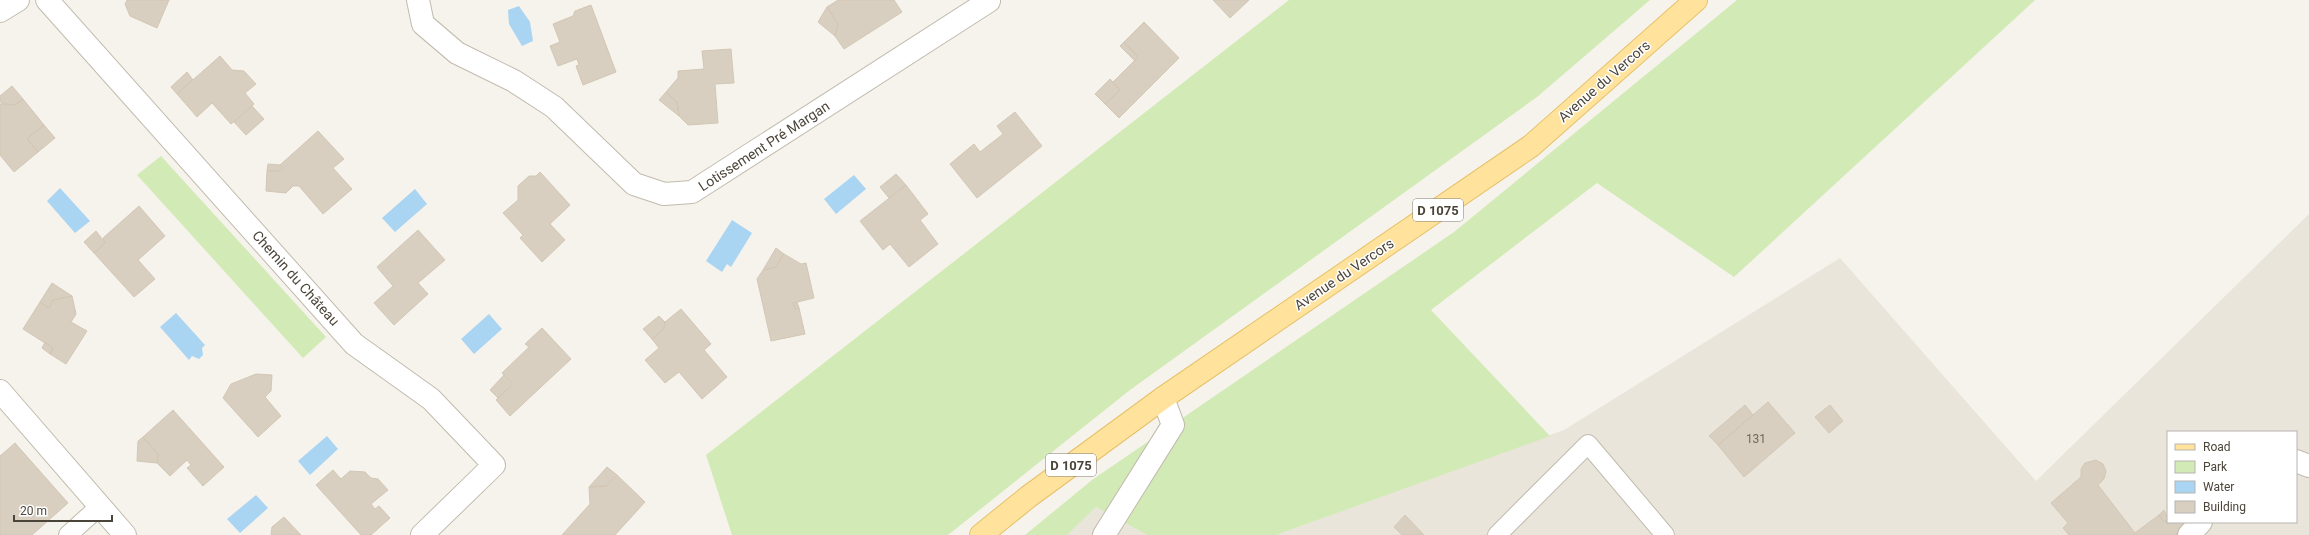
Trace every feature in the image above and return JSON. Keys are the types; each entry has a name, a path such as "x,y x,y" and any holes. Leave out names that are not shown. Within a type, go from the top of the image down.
{"main road":[{"name":"Avenue du Vercors","path":"981,535 1028,497 1163,398 1531,146 1696,0"}],"street":[{"path":"0,12 18,0"},
{"name":"Chemin du Château","path":"46,0 354,344 431,399 494,466 422,535"},
{"name":"Lotissement Pré Margan","path":"418,0 423,24 457,53 514,82 554,107 634,184 664,194 692,192 989,1"},
{"path":"0,391 125,535"},
{"path":"1104,535 1173,424 1163,398"},
{"path":"2297,462 2309,466"},
{"path":"2189,535 2200,523"}],"lane":[{"path":"1497,535 1588,444 1665,535"},
{"path":"68,535 100,506"}],"shaded area":[{"path":"2309,214 2309,535 1276,535 1564,430 1840,258 2036,481"},
{"path":"1096,507 1147,535 1067,535"}],"green space":[{"path":"1289,0 1650,0 1537,97 1130,390 948,535 732,535 706,455"},
{"path":"1737,0 2035,0 1734,277 1597,183 1431,310 1550,436 1276,535 1147,535 1096,507 1067,535 1025,535 1092,480 1454,232"},
{"path":"161,156 326,337 303,358 137,175"}],"water":[{"path":"519,6 530,22 533,41 522,46 509,24 508,10"},
{"path":"854,175 866,189 836,214 824,199"},
{"path":"60,188 90,221 75,233 47,201"},
{"path":"415,189 427,204 395,232 382,218"},
{"path":"732,220 752,233 731,267 727,264 722,272 706,261"},
{"path":"176,313 205,345 202,348 203,355 199,359 192,356 189,360 160,327"},
{"path":"489,314 502,329 474,354 461,339"},
{"path":"327,436 338,449 310,475 298,461"},
{"path":"256,495 268,508 240,533 227,519"}],"building":[{"path":"127,0 169,0 157,28 130,16 125,4"},
{"path":"838,0 894,0 902,12 844,49 835,36 838,24 827,7"},
{"path":"1213,0 1249,0 1230,18"},
{"path":"591,5 616,72 583,85 576,66 579,65 577,59 558,66 550,46 560,42 553,24 573,16 575,11"},
{"path":"827,7 838,24 835,36 818,22"},
{"path":"1144,22 1179,58 1119,118 1105,104 1120,90 1113,82 1138,57 1124,42"},
{"path":"1124,42 1138,57 1135,61 1120,46"},
{"path":"731,49 734,83 715,84 718,123 688,125 679,116 677,102 666,92 678,78 678,71 704,69 702,51"},
{"path":"220,56 232,70 244,71 256,84 245,93 254,104 231,124 212,103 197,117 177,94"},
{"path":"187,72 193,80 177,94 171,87"},
{"path":"1110,79 1120,90 1105,104 1095,94"},
{"path":"12,86 23,99 15,105 1,103 0,96"},
{"path":"666,92 677,102 679,116 659,100"},
{"path":"23,99 44,125 27,139 38,152 14,172 0,155 0,104 15,105"},
{"path":"252,106 264,119 246,135 234,122"},
{"path":"1015,112 1042,146 977,198 950,164 974,144 980,152 1003,134 997,126"},
{"path":"44,125 55,138 38,152 27,139"},
{"path":"318,131 344,159 333,168 352,189 323,214 299,186 293,186 286,193 266,191 267,171 280,171 283,168 280,165"},
{"path":"268,164 280,165 283,168 280,171 267,171"},
{"path":"540,172 570,205 550,224 565,240 542,262 520,238 523,235 503,213 518,200 518,186 529,176 536,176"},
{"path":"896,174 906,185 889,198 880,187"},
{"path":"906,185 928,214 920,220 938,244 909,267 890,244 883,250 860,221"},
{"path":"139,206 165,236 138,260 155,279 134,297 94,253 105,243 103,238"},
{"path":"418,230 445,260 418,283 428,294 394,325 374,303 393,286 377,267"},
{"path":"96,231 105,243 94,253 84,242"},
{"path":"776,248 784,254 776,267 763,270"},
{"path":"784,254 801,264 806,263 814,298 793,303 795,309 799,308 805,334 771,341 757,279 763,270 776,267"},
{"path":"52,283 72,296 53,300 49,308 40,302"},
{"path":"72,296 76,314 71,322 87,331 66,364 50,354 53,348 23,329 40,302 49,308 53,300"},
{"path":"797,302 799,308 795,309 793,303"},
{"path":"681,309 711,344 704,350 727,377 702,399 679,372 665,383 645,360 659,348 652,339 664,329 665,322"},
{"path":"659,316 665,322 664,329 652,339 643,329"},
{"path":"542,328 571,359 510,416 496,400 513,384 502,373 529,347 525,344"},
{"path":"45,342 53,348 50,354 42,348"},
{"path":"256,374 272,375 271,391 265,397 281,416 258,437 223,398 231,384"},
{"path":"504,375 513,384 498,398 490,390"},
{"path":"1768,402 1795,433 1744,477 1718,445"},
{"path":"1745,405 1753,415 1718,445 1709,436"},
{"path":"1830,405 1843,421 1829,433 1815,417"},
{"path":"173,410 224,467 203,486 187,468 191,465 187,460 170,476 157,463 158,454 143,437"},
{"path":"143,437 158,454 157,463 137,461 138,441"},
{"path":"15,443 68,503 32,535 0,535 0,456"},
{"path":"2096,460 2103,464 2106,471 2104,479 2098,485 2135,533 2159,515 2164,522 2167,520 2167,523 2188,523 2176,535 2069,535 2063,528 2068,523 2051,503 2081,477 2081,469 2085,463"},
{"path":"607,467 617,475 606,486 589,487"},
{"path":"333,470 341,479 350,471 365,472 371,478 378,479 388,490 371,504 375,509 379,506 390,518 371,535 361,535 316,485"},
{"path":"617,475 645,502 615,535 562,535 590,504 589,487 606,486"},
{"path":"2164,510 2167,520 2164,522 2159,515"},
{"path":"1405,515 1424,535 1402,535 1394,527"},
{"path":"284,517 301,535 271,535 272,527"}]}
